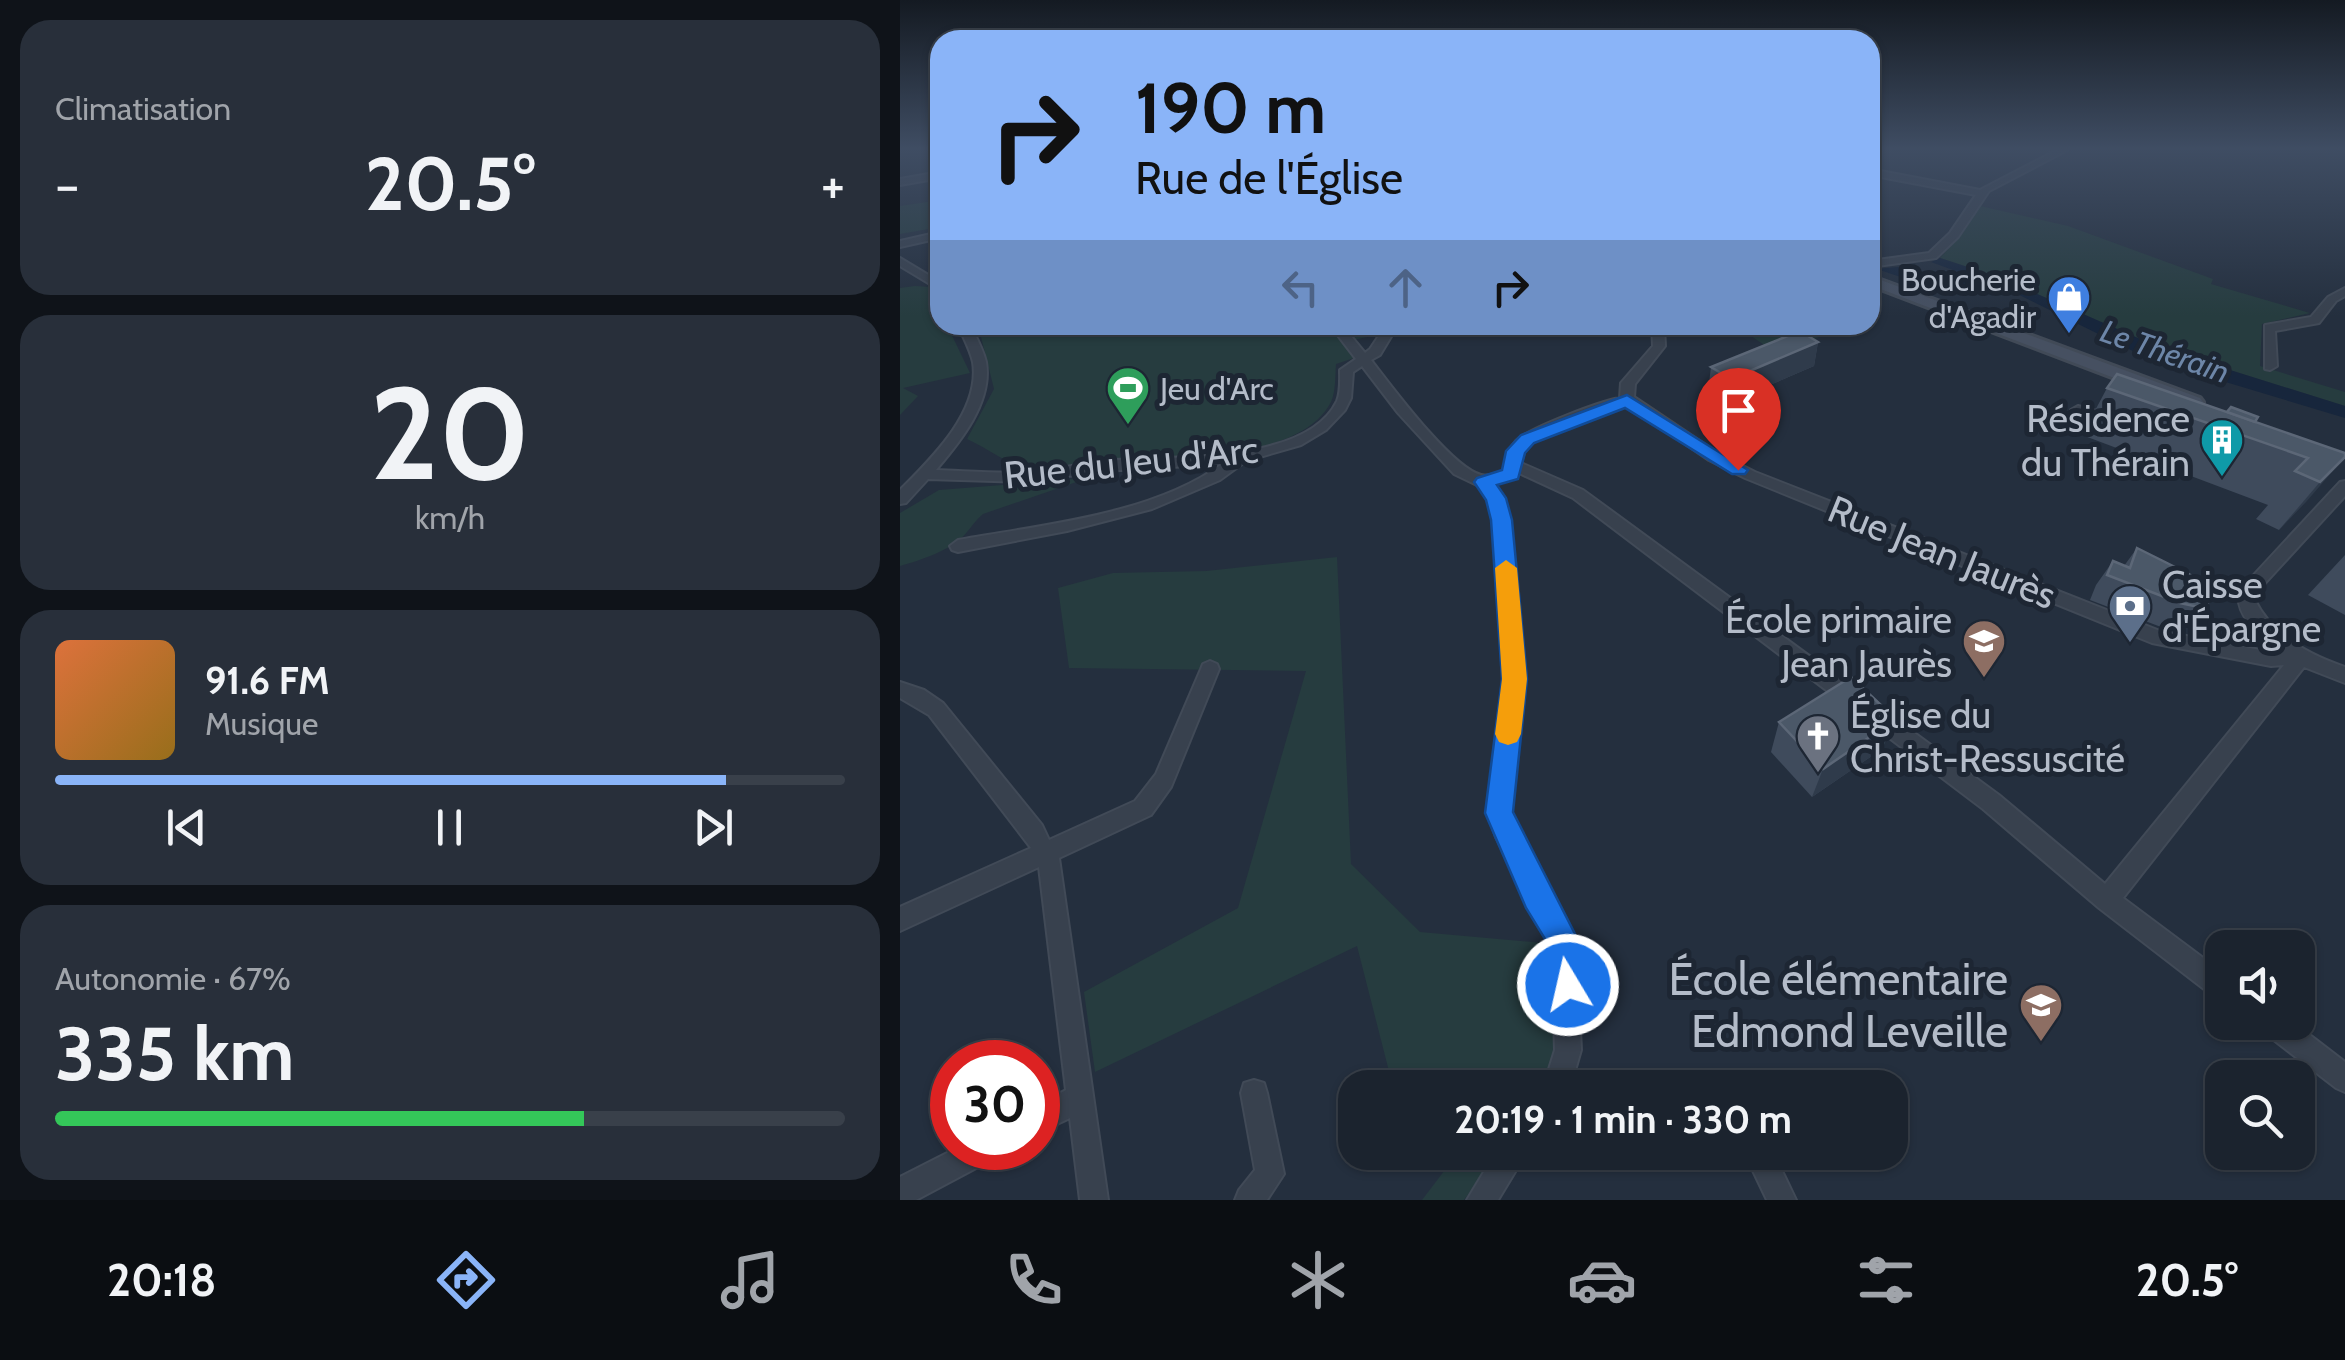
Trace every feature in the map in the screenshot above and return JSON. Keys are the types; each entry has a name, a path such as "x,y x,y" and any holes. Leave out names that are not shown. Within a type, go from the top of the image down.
{"main road":[{"path":"1880,274 1920,298"},
{"path":"1880,290 1920,298 2210,408"}],"street":[{"path":"1880,266 1927,257 1956,231 1973,204"},
{"path":"900,236 930,233"},
{"path":"900,244 930,235"},
{"path":"900,260 930,280"},
{"path":"2270,366 2269,328 2314,320 2342,295"},
{"path":"900,499 954,436 978,389 980,364 968,335"},
{"path":"1345,335 1403,410 1454,466 1484,482 1496,498 1502,520 1514,662 1499,813 1537,898 1560,934 1566,960 1568,1050 1562,1070"},
{"name":"Rue du Jeu d'Arc","path":"924,474 1022,477 1113,465 1240,457 1296,440 1326,422 1345,400 1346,373 1366,360 1385,335"},
{"path":"1630,401 1625,395 1626,386 1659,346 1658,335"},
{"path":"1484,482 1507,477 1516,466 1516,451 1527,439 1609,404 1630,401"},
{"name":"Rue Jean Jaurès","path":"1630,401 1714,457 1760,480 2158,638 2271,660 2302,656"},
{"path":"2078,410 2130,426"},
{"path":"958,546 1158,500 1210,482 1240,457"},
{"path":"1516,466 1578,494 2000,809 2107,900 2205,973"},
{"path":"2345,486 2323,498 2246,595 2256,619 2282,644 2345,675"},
{"path":"2107,900 2302,656"},
{"path":"900,919 1134,814 1152,799 1164,780 1210,668"},
{"path":"900,690 936,709 1034,832 1046,854 1054,886 1094,1200"},
{"path":"2294,1040 2345,1079"},
{"path":"1249,1200 1270,1174 1254,1093"},
{"path":"1060,1108 1080,1097"},
{"path":"900,1193 943,1170"},
{"path":"1481,1200 1501,1170"},
{"path":"1767,1170 1782,1200"}],"green space":[{"path":"930,204 930,229 900,234 900,206"},
{"path":"1980,206 2068,226 2213,279 2211,284 2310,313 2262,324 2260,366 2345,392 2345,406 2163,349 1998,277 1940,258"},
{"path":"930,287 930,335 952,335 970,373 903,388 918,396 900,415 900,288"},
{"path":"980,335 1378,335 1352,340 1354,358 1336,364 1331,402 1314,422 1259,448 1225,454 1099,460 1030,470 967,439 994,389"},
{"path":"1750,335 1822,336 1776,353"},
{"path":"1088,478 983,514 954,544 900,566 900,513 939,490"},
{"path":"1337,557 1351,864 1420,932 1555,944 1557,1058 1553,1070 1389,1070 1357,946 1095,1072 1084,992 1238,908 1306,671 1069,668 1058,588 1113,573 1206,571"},
{"path":"1445,1170 1486,1170 1464,1200 1422,1200"}],"water":[{"name":"Le Thérain","path":"1940,258 1998,277 2163,349 2345,406 2345,418 2149,359 1991,281 1944,287 1924,285 1880,270 1898,267 1914,276 1934,279 1972,277 1931,262"}],"building":[{"path":"1790,335 1807,335 1818,342 1731,379 1711,367"},
{"path":"2117,374 2345,453 2345,457 2320,482 2295,471 2308,458 2107,388"},
{"path":"2231,407 2258,417 2255,422 2227,412"},
{"path":"2137,548 2189,574 2216,594 2203,608 2107,575 2113,561 2130,568"},
{"path":"1851,677 1896,719 1823,769 1779,722"}],"slow traffic":[{"path":"1506,568 1514,679 1508,734"}],"place":[{"name":"Boucherie d'Agadir","path":"2069,335"},
{"name":"Jeu d'Arc","path":"1128,426"},
{"name":"Résidence du Thérain","path":"2222,478"},
{"name":"Caisse d'Épargne","path":"2130,644"},
{"name":"École primaire Jean Jaurès","path":"1984,679"},
{"name":"Église du Christ-Ressuscité","path":"1818,774"},
{"name":"École élémentaire Edmond Leveille","path":"2041,1043"}],"route":[{"path":"1568,985 1560,934 1537,898 1499,813 1514,679 1502,520 1496,498 1484,482 1511,474 1516,466 1516,451 1527,439 1609,404 1627,401 1738,470"}]}
